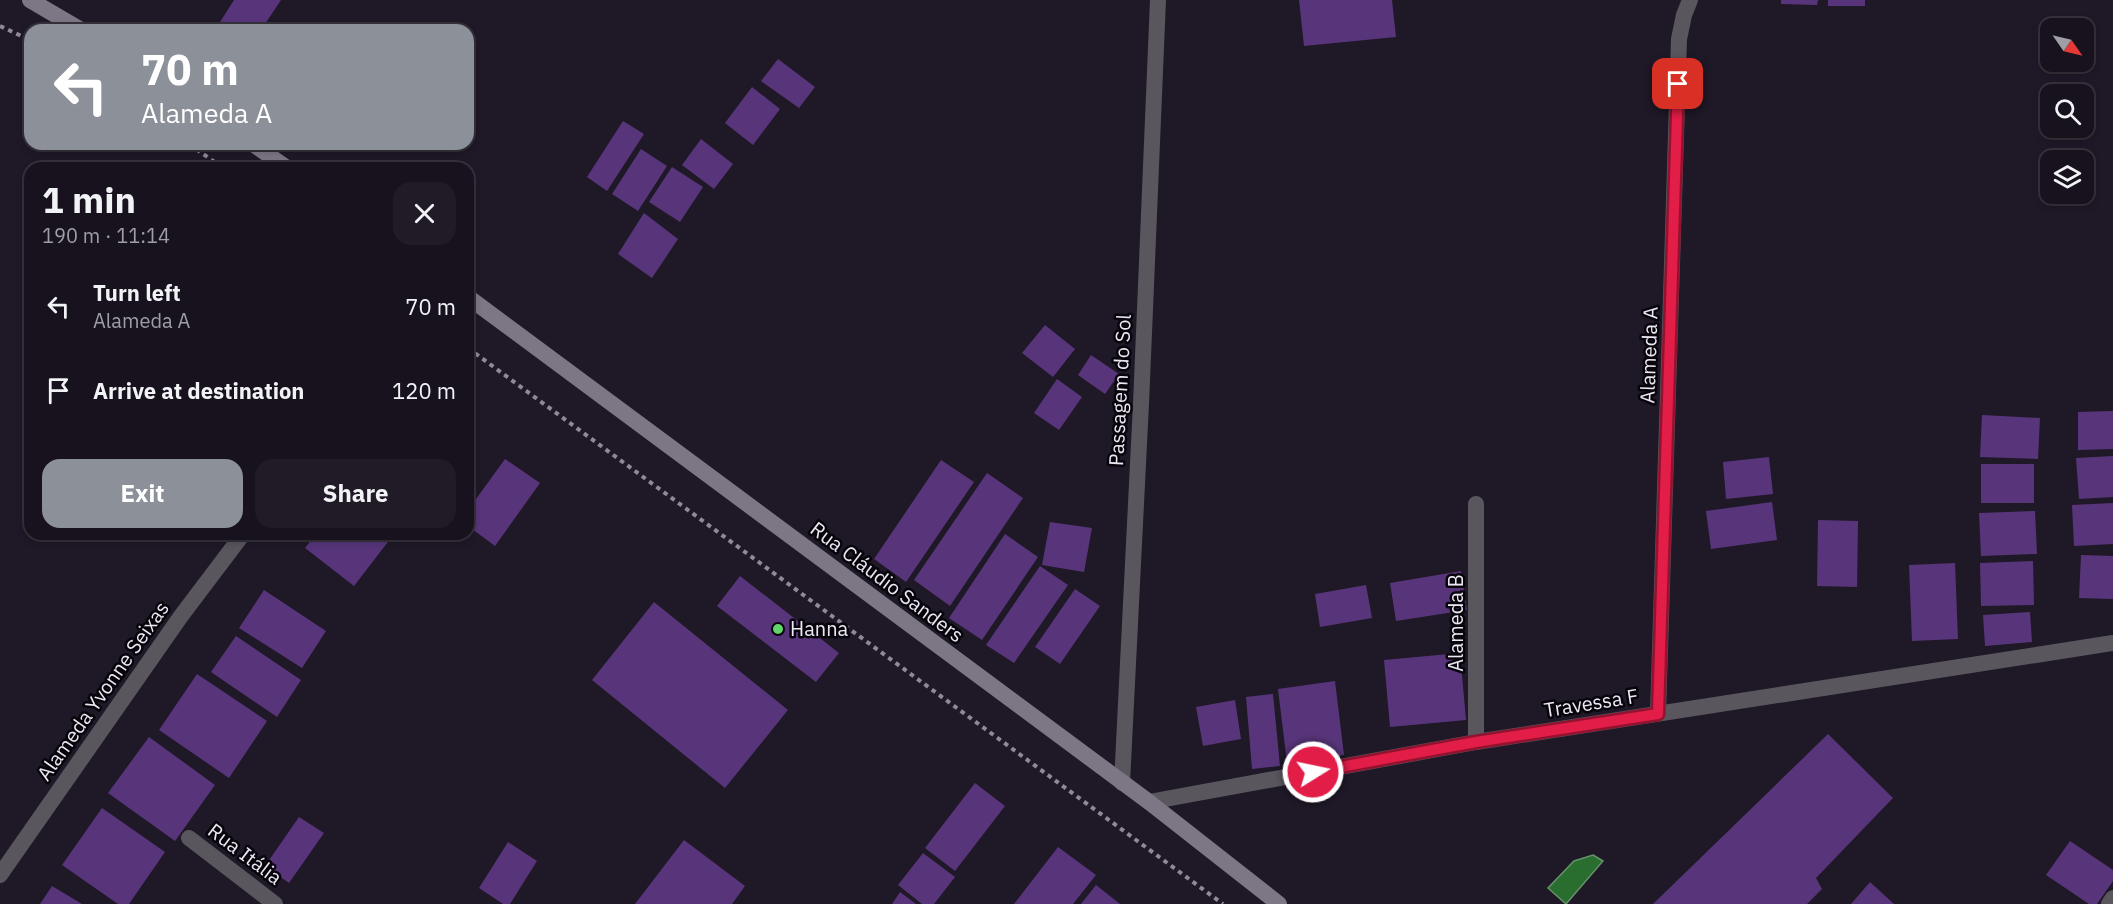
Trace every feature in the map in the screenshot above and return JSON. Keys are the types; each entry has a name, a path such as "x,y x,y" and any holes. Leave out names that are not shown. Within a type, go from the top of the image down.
{"main road":[{"path":"30,0 71,24"},
{"path":"262,150 278,162"},
{"name":"Rua Cláudio Sanders","path":"474,301 1149,802 1278,904"}],"street":[{"name":"Passagem do Sol","path":"1122,783 1142,392 1158,0"},
{"name":"Alameda A","path":"1658,714 1680,39 1684,15 1690,0"},
{"name":"Alameda B","path":"1476,504 1476,742"},
{"name":"Alameda Yvonne Seixas","path":"0,875 181,616 238,540"},
{"name":"Travessa F","path":"1149,802 1476,742 2113,643"},
{"name":"Rua Itália","path":"189,838 275,904"},
{"path":"2109,904 2113,898"}],"path":[{"path":"0,26 24,37"},
{"path":"197,150 214,162"},
{"path":"474,352 1223,904"}],"shaded area":[{"path":"1593,855 1603,861 1566,904 1548,888 1574,861"}],"building":[{"path":"234,0 281,0 265,24 219,24"},
{"path":"1299,0 1392,0 1396,37 1304,46"},
{"path":"1781,0 1818,0 1817,5 1781,4"},
{"path":"1828,0 1865,0 1865,6 1828,6"},
{"path":"778,59 815,87 799,108 761,81"},
{"path":"752,87 780,109 753,145 725,123"},
{"path":"623,121 644,134 607,191 587,177"},
{"path":"701,139 733,164 714,189 682,165"},
{"path":"641,149 667,166 638,211 612,194"},
{"path":"672,167 703,187 680,222 649,202"},
{"path":"644,213 678,239 652,278 618,254"},
{"path":"1045,325 1075,349 1053,377 1022,353"},
{"path":"1091,355 1119,374 1105,394 1078,375"},
{"path":"1057,379 1082,397 1059,430 1034,413"},
{"path":"2113,411 2113,449 2078,450 2078,412"},
{"path":"1982,415 2040,418 2038,459 1980,457"},
{"path":"2113,456 2113,497 2079,499 2076,458"},
{"path":"1769,457 1773,494 1726,499 1723,462"},
{"path":"505,459 540,483 495,546 474,530 474,502"},
{"path":"941,460 974,482 906,582 874,559"},
{"path":"1981,464 2034,464 2034,503 1981,503"},
{"path":"987,473 1023,498 950,606 914,580"},
{"path":"1772,502 1777,540 1711,549 1706,511"},
{"path":"2113,503 2113,544 2074,546 2072,505"},
{"path":"2035,511 2037,554 1981,556 1979,513"},
{"path":"1818,520 1858,521 1857,587 1817,586"},
{"path":"1050,522 1092,528 1084,572 1042,565"},
{"path":"1005,534 1038,557 982,640 949,618"},
{"path":"311,540 389,540 354,586 305,548"},
{"path":"2081,555 2113,556 2113,599 2079,598"},
{"path":"2033,561 2034,605 1981,606 1980,563"},
{"path":"1955,563 1958,639 1912,641 1909,565"},
{"path":"1040,566 1068,585 1014,663 986,645"},
{"path":"1461,571 1467,610 1396,621 1390,583"},
{"name":"Hanna","path":"740,576 839,653 816,682 717,606"},
{"path":"1366,585 1372,618 1320,627 1315,594"},
{"path":"1075,589 1100,606 1060,664 1035,647"},
{"path":"264,590 326,631 302,668 239,628"},
{"path":"654,602 788,710 725,788 592,680"},
{"path":"2030,612 2032,642 1985,646 1983,615"},
{"path":"236,636 301,680 277,717 211,672"},
{"path":"1460,653 1466,720 1390,727 1384,660"},
{"path":"197,674 267,721 229,778 159,730"},
{"path":"1335,681 1344,755 1287,763 1278,689"},
{"path":"1273,694 1280,766 1252,769 1246,697"},
{"path":"1235,700 1241,739 1203,746 1196,707"},
{"path":"1828,734 1893,798 1816,878 1822,889 1807,904 1653,904"},
{"path":"149,737 215,785 175,841 108,793"},
{"path":"975,783 1005,806 955,871 925,848"},
{"path":"102,808 165,852 129,904 118,904 62,865"},
{"path":"299,817 324,833 289,883 265,866"},
{"path":"684,840 745,886 732,904 635,904"},
{"path":"2070,841 2113,870 2113,881 2097,904 2089,904 2046,875"},
{"path":"508,842 537,861 510,904 503,904 479,888"},
{"path":"1058,847 1096,875 1073,904 1014,904"},
{"path":"923,853 955,877 934,904 922,904 898,885"},
{"path":"1870,882 1894,904 1851,904"},
{"path":"1096,885 1120,904 1081,904"},
{"path":"52,886 82,904 40,904"},
{"path":"900,892 916,904 892,904"}],"place":[{"name":"Hanna","path":"778,629"}],"route":[{"path":"1313,772 1476,742 1658,714 1678,84"}]}
